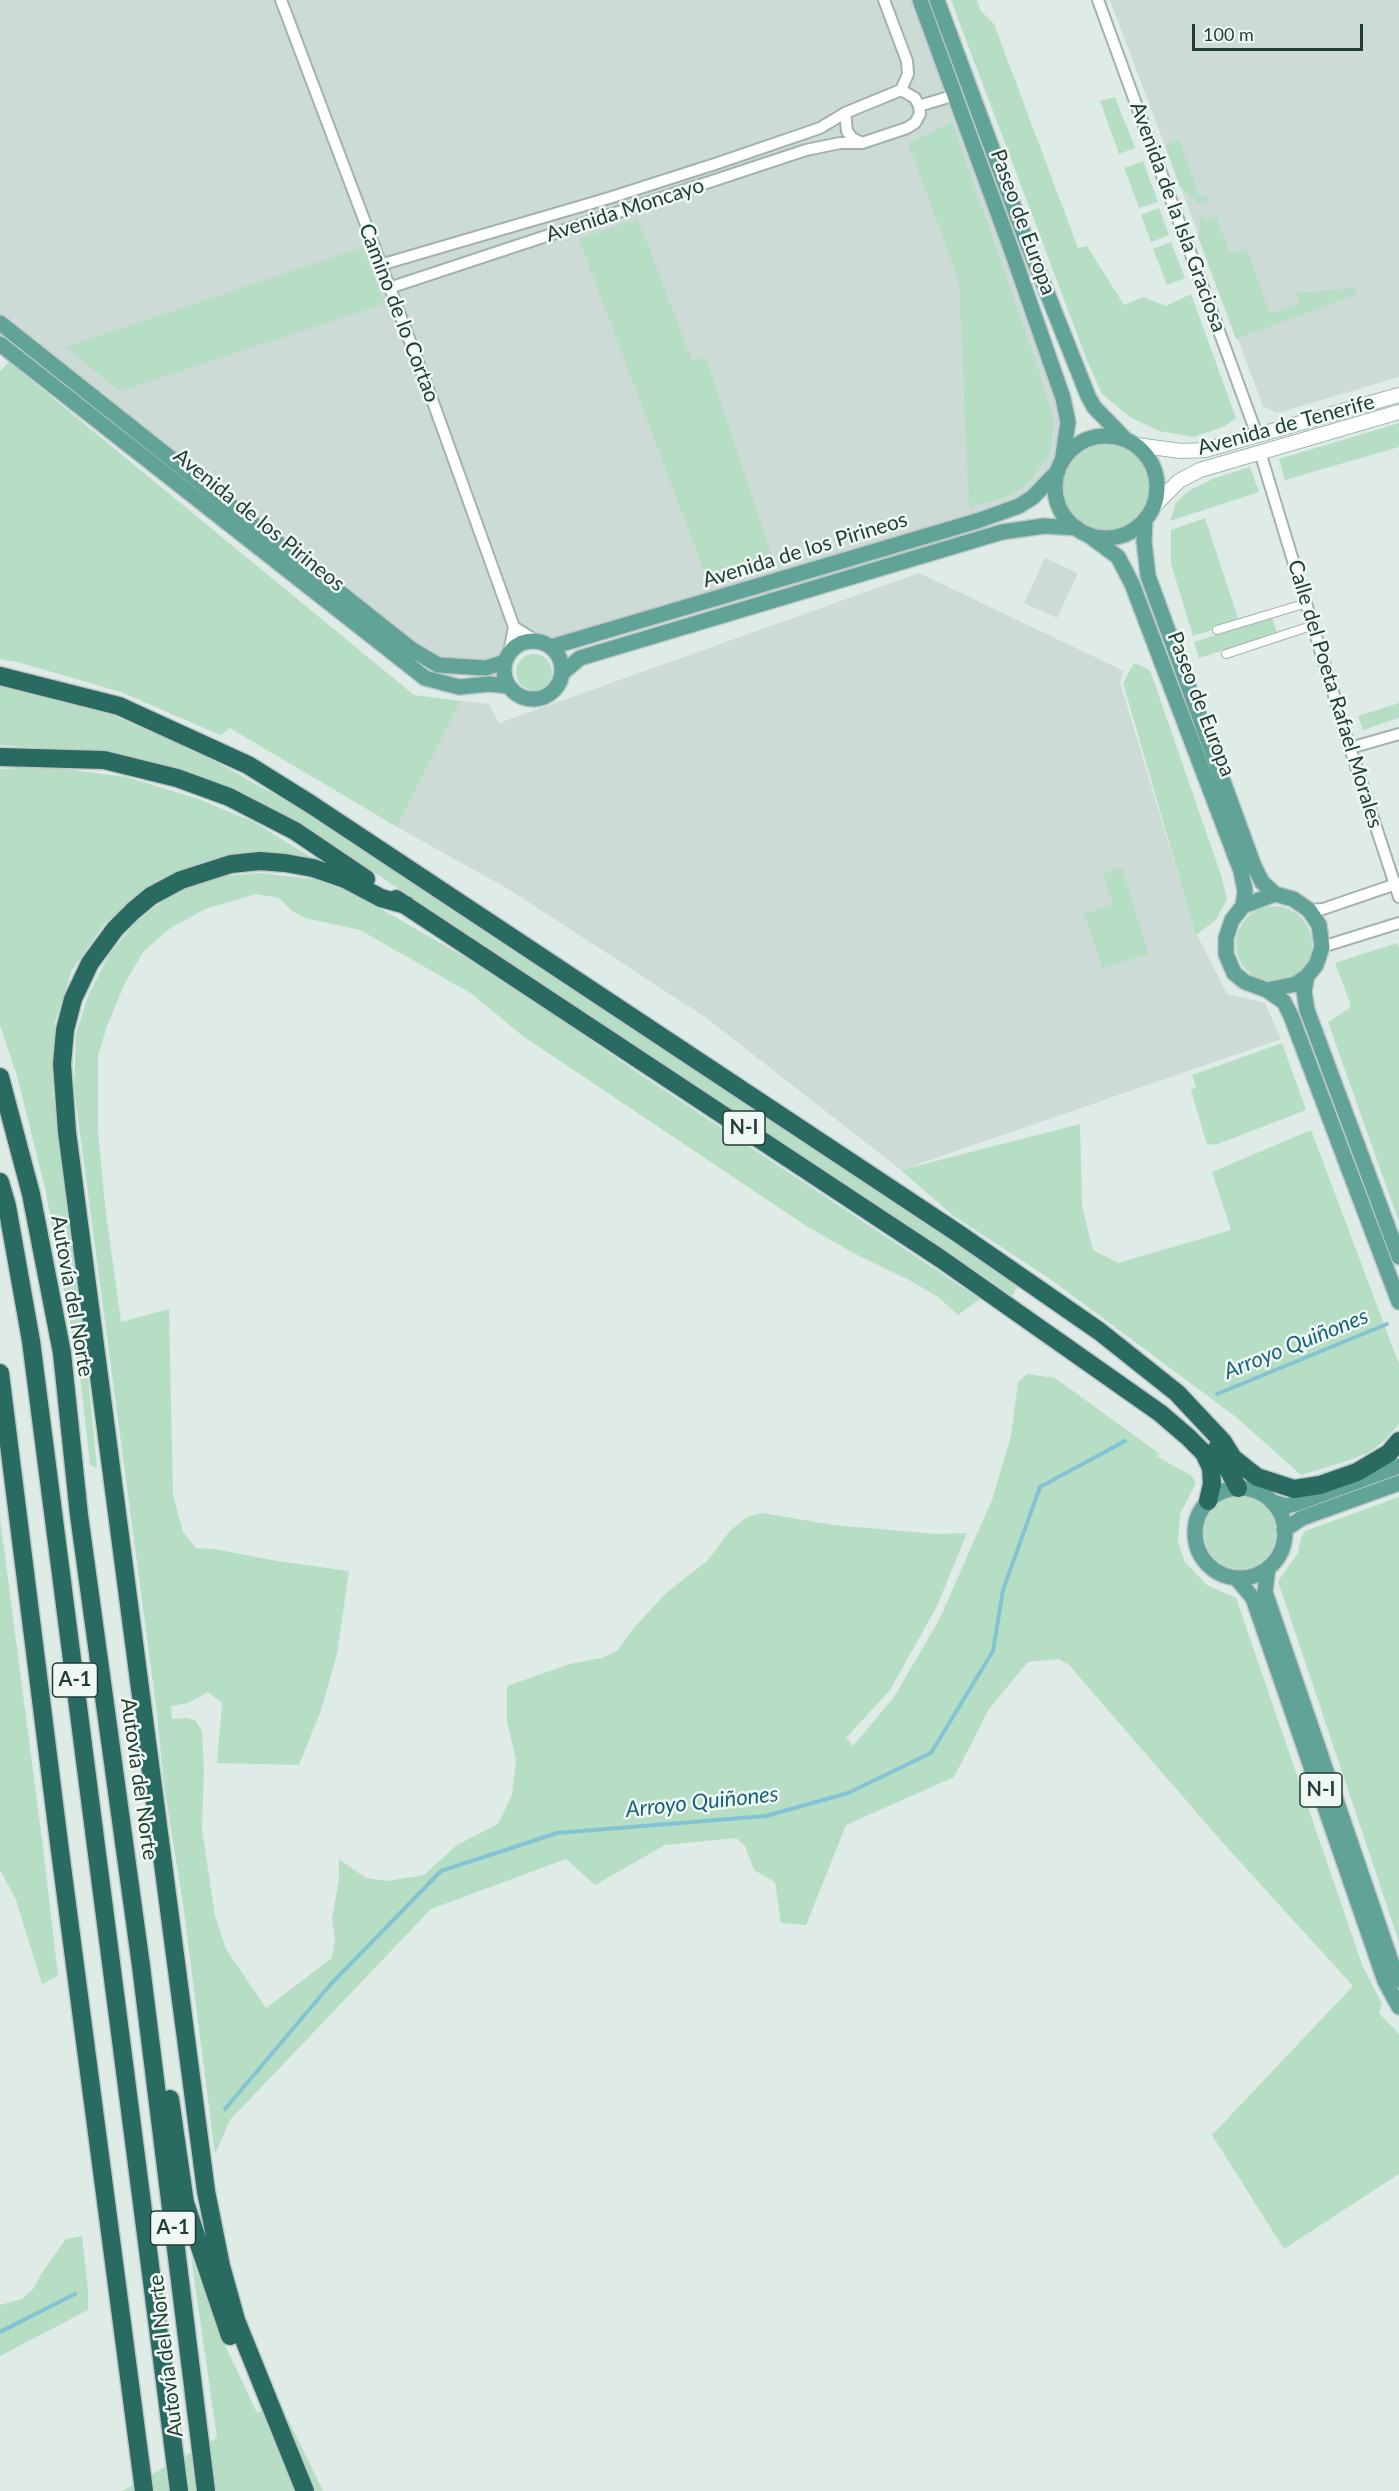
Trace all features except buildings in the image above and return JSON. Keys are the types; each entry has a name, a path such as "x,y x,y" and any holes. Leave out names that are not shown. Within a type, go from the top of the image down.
{"highway":[{"name":"N-I","path":"0,676 119,706 248,765 312,805 958,1234 1099,1331 1177,1393 1204,1423 1238,1488"},
{"name":"N-I","path":"0,757 104,760 177,778 229,797 295,831 951,1265 1160,1413 1204,1454 1211,1468 1212,1484 1208,1501"},
{"path":"304,2491 236,2320 221,2266 206,2191 70,1156 62,1064 65,1030 73,999 90,963 115,929 133,911 151,896 181,880 231,864 260,861 285,863 314,868 345,879 381,898 406,905"},
{"name":"Autovía del Norte","path":"0,1077 31,1194 62,1353 79,1515 141,1966 206,2491"},
{"name":"Autovía del Norte","path":"0,1182 7,1206 31,1341 179,2491"},
{"path":"0,1373 144,2491"},
{"path":"1204,1423 1223,1442 1233,1458 1257,1477 1294,1489 1320,1485 1357,1472 1389,1453 1399,1441"},
{"path":"141,1966 159,2029 189,2218 224,2322 270,2428 304,2491"},
{"path":"168,2491 174,2452"}],"main road":[{"name":"Paseo de Europa","path":"920,0 1063,398 1068,422 1060,467"},
{"name":"Paseo de Europa","path":"937,0 1083,386 1094,407 1131,442"},
{"name":"Avenida de los Pirineos","path":"0,322 411,649 438,665 486,668 507,657"},
{"name":"Avenida de los Pirineos","path":"0,344 425,678 459,687 490,684 508,686"},
{"name":"Avenida de Tenerife","path":"1131,442 1181,451 1205,450 1399,395"},
{"name":"Avenida de Tenerife","path":"1154,506 1179,481 1200,470 1399,412"},
{"path":"1112,436 1131,442 1148,457 1156,472 1157,489 1154,506 1145,520 1133,530 1118,536 1103,538 1082,531 1066,517 1058,503 1056,487 1060,467 1071,450 1090,439 1112,436"},
{"name":"Avenida de los Pirineos","path":"551,647 977,521 1019,506 1033,497 1060,467"},
{"name":"Paseo de Europa","path":"1145,520 1144,541 1148,576 1254,866 1262,882 1275,894"},
{"name":"Avenida de los Pirineos","path":"562,673 580,658 1002,532 1044,526 1082,531"},
{"name":"Paseo de Europa","path":"1082,531 1118,557 1132,584 1241,871 1245,891 1243,906"},
{"path":"536,641 551,647 561,662 562,673 556,688 546,697 523,698 508,686 504,677 507,657 519,644 536,641"},
{"path":"1266,990 1296,984 1308,976 1316,965 1322,947 1319,925 1309,910 1293,899 1275,894 1243,906 1232,920 1226,938 1226,954 1234,973 1245,982 1266,990 1284,1002 1291,1016 1399,1302"},
{"path":"1308,976 1304,992 1307,1010 1399,1257"},
{"path":"1272,1502 1287,1506 1298,1503 1399,1466"},
{"path":"1208,1501 1217,1494 1238,1488 1262,1494 1272,1502 1283,1520 1284,1530 1302,1518 1399,1483"},
{"name":"N-I","path":"1208,1501 1195,1527 1195,1541 1200,1555 1209,1566 1221,1574 1236,1578 1253,1598 1385,1981 1399,2007"},
{"name":"N-I","path":"1284,1530 1281,1548 1268,1568 1265,1592 1399,1980"},
{"path":"1236,1578 1247,1577 1268,1568"}],"street":[{"name":"Camino de lo Cortao","path":"281,0 433,402 514,627"},
{"path":"884,0 907,62 908,74 901,90 915,98 919,106 955,95"},
{"name":"Avenida de la Isla Graciosa","path":"1098,0 1257,435"},
{"name":"Avenida Moncayo","path":"380,265 599,201 801,135 820,128 845,112 901,90"},
{"name":"Avenida Moncayo","path":"389,288 806,150 840,143 862,143 907,128 915,123 920,114 919,106"},
{"path":"845,112 847,131 852,138 862,143"},
{"path":"599,201 603,217"},
{"name":"Calle del Poeta Rafael Morales","path":"1260,452 1350,748 1397,884 1399,897"},
{"path":"1218,630 1307,603"},
{"path":"1226,654 1314,625"},
{"path":"507,657 514,627 536,641"},
{"path":"1350,748 1399,734"},
{"path":"1309,910 1323,909 1397,884"},
{"path":"1322,947 1399,924"}],"shaded area":[{"path":"0,0 920,0 1063,398 1062,462 1033,497 551,647 536,641 519,644 486,668 438,665 0,323"},
{"path":"1110,0 1399,0 1399,377 1277,413 1263,406"},
{"path":"1045,558 1078,573 1057,618 1024,603"},
{"path":"919,573 1124,671 1120,682 1195,931 1227,994 1265,1003 1281,1039 901,1170 705,1017 510,890 397,827 461,701 489,704 499,723"}],"green space":[{"path":"951,0 977,0 981,11 994,24 1078,248 1087,246 1124,305 1143,297 1166,306 1191,294 1236,418 1225,426 1194,437 1159,431 1130,417 1102,394 1088,363"},
{"path":"1115,97 1135,148 1119,154 1100,101"},
{"path":"952,122 1036,361 1054,422 1050,454 1029,482 1012,495 969,508 959,281 908,143"},
{"path":"1179,140 1200,197 1208,195 1210,200 1199,204 1180,187 1165,146"},
{"path":"1143,161 1158,202 1139,208 1124,168"},
{"path":"1159,208 1169,235 1151,242 1141,215"},
{"path":"1203,213 1206,220 1216,216 1230,254 1246,248 1270,314 1300,304 1296,293 1354,288 1358,294 1236,339 1198,237"},
{"path":"637,219 692,361 706,357 773,560 771,563 709,584 579,239"},
{"path":"1171,242 1185,278 1167,285 1153,249"},
{"path":"363,247 385,304 119,391 66,347"},
{"path":"9,362 414,695 461,701 397,827 230,728 220,735 121,692 0,659 0,371"},
{"path":"1399,423 1399,447 1285,480 1279,459"},
{"path":"1107,443 1124,447 1138,456 1147,470 1151,487 1147,504 1138,518 1124,527 1107,531 1090,527 1076,518 1067,504 1063,487 1067,470 1076,456 1090,447"},
{"path":"1250,467 1259,492 1170,521 1176,503 1188,491 1215,478"},
{"path":"1205,518 1239,621 1193,636 1171,564 1171,530"},
{"path":"1272,617 1277,633 1199,658 1194,642"},
{"path":"534,654 547,659 552,672 547,685 534,690 521,685 516,672 521,659"},
{"path":"1134,663 1150,670 1221,875 1227,899 1216,920 1196,935 1123,683"},
{"path":"0,686 112,715 202,754 333,827 1019,1284 1012,1296 328,842 264,805 181,770 106,753 0,745"},
{"path":"1399,703 1399,718 1363,730 1358,716"},
{"path":"49,767 126,777 196,798 254,822 314,859 277,856 215,859 157,880 105,923 72,970 55,1022 53,1092 73,1226 97,1468 90,1465 80,1375 45,1188 17,1076 0,1025 0,769"},
{"path":"1122,867 1148,954 1103,968 1084,914 1113,905 1103,874"},
{"path":"259,873 313,879 355,894 496,975 638,1073 980,1299 958,1315 938,1297 805,1225 524,1037 472,994 360,930 305,918 292,911 279,898 256,894 205,909 169,929 143,952 125,983 107,1026 98,1056 98,1131 105,1205 121,1322 169,1309 173,1495 183,1532 196,1548 349,1571 337,1654 321,1710 299,1765 217,1763 222,1703 208,1692 188,1703 171,1706 172,1719 195,1720 202,1731 204,1769 202,1829 215,1916 226,1949 266,2008 332,1958 335,1938 332,1919 339,1878 339,1859 366,1878 388,1881 424,1875 457,1845 498,1824 512,1795 516,1760 507,1721 507,1686 570,1664 601,1658 617,1651 634,1628 666,1593 707,1561 730,1531 747,1517 762,1513 833,1525 936,1534 967,1533 937,1606 890,1690 846,1738 853,1746 894,1697 939,1620 992,1500 1011,1436 1018,1382 1027,1374 1055,1378 1160,1454 1156,1456 1192,1476 1196,1483 1180,1514 1178,1543 1185,1562 1207,1585 1236,1598 1363,1967 1382,2004 1379,2013 1399,2034 1399,2174 1284,2249 1212,2135 1353,1986 1223,1843 1069,1665 1059,1659 1028,1662 989,1709 954,1777 846,1825 806,1925 781,1923 775,1882 754,1870 745,1846 736,1838 665,1845 595,1885 566,1859 431,1909 230,2120 215,2154 183,1904 164,1785 156,1706 74,1088 76,1034 88,996 109,955 135,923 169,896 209,878"},
{"path":"1282,906 1295,912 1306,923 1312,936 1310,959 1295,976 1282,982 1266,982 1253,976 1238,959 1236,936 1242,923 1259,908"},
{"path":"1397,943 1399,948 1399,1222 1328,1022 1350,1008 1335,963"},
{"path":"1282,1043 1306,1110 1218,1144 1207,1145 1191,1090 1196,1087 1192,1075"},
{"path":"1080,1124 1082,1206 1093,1250 1118,1263 1231,1230 1212,1172 1311,1130 1399,1364 1399,1424 1384,1441 1368,1453 1301,1475 1236,1417 1053,1281 951,1214 901,1170"},
{"path":"1240,1497 1260,1503 1270,1513 1276,1533 1270,1553 1260,1563 1240,1569 1220,1563 1210,1553 1204,1533 1210,1513 1220,1503"},
{"path":"1399,1497 1399,1942 1278,1581 1298,1553 1305,1531"},
{"path":"0,1518 58,1976 42,1984 16,1900 0,1870"},
{"path":"82,2236 88,2310 0,2356 0,2305 22,2299 34,2288 66,2239"},
{"path":"191,2256 224,2343 257,2413 280,2403 323,2491 122,2491 217,2438"}],"waterway":[{"name":"Arroyo Quiñones","path":"1217,1394 1387,1324"},
{"name":"Arroyo Quiñones","path":"225,2109 330,1985 441,1871 557,1833 766,1816 848,1793 931,1753 993,1651 1003,1590 1040,1487 1125,1441"},
{"name":"Arroyo Quiñones","path":"0,2332 75,2294"}]}
